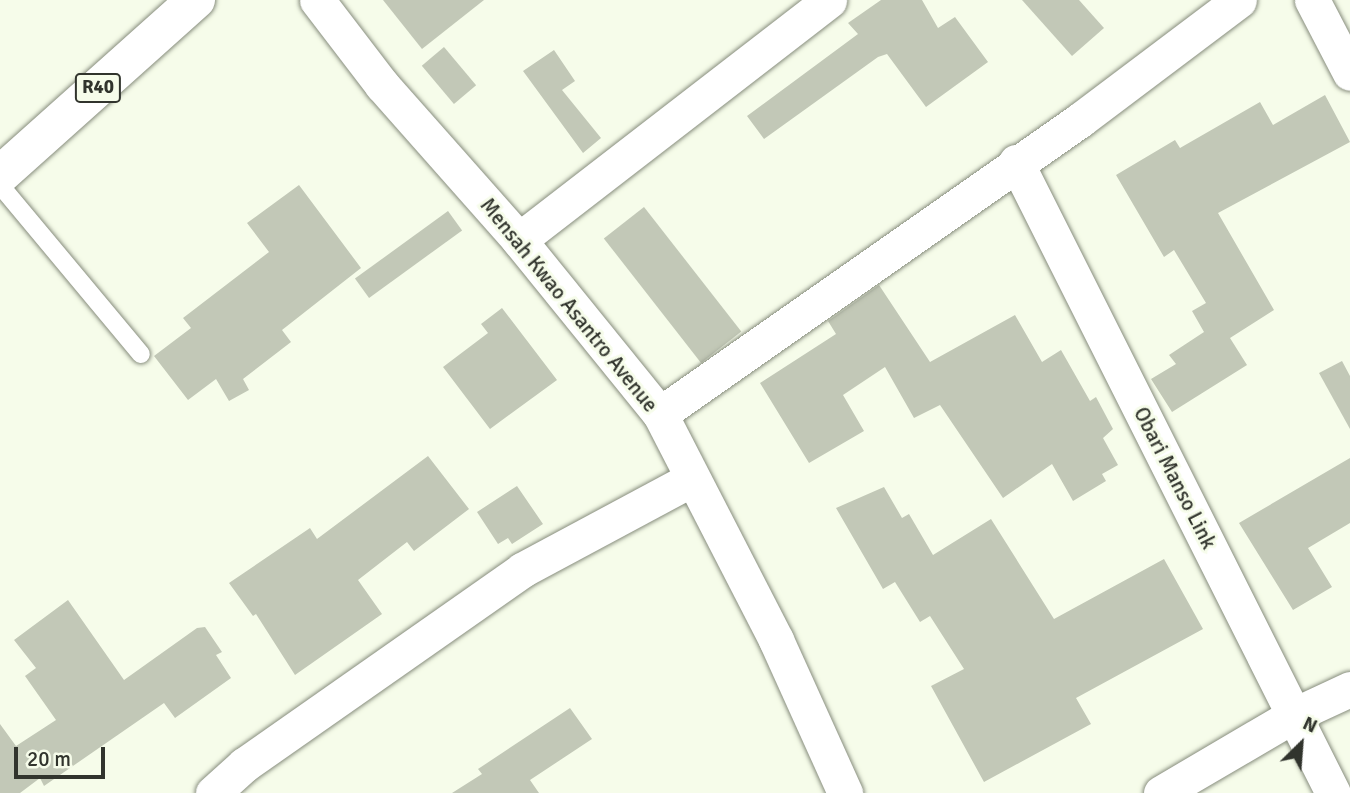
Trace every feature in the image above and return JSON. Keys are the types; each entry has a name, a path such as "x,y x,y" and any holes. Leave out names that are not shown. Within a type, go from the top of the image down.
{"main road":[{"name":"R40","path":"0,175 196,0"}],"street":[{"name":"Mensah Kwao Asantro Avenue","path":"317,0 382,85 519,240 660,414 776,640 845,793"},
{"path":"519,240 829,0"},
{"path":"660,414 1239,0"},
{"path":"1312,0 1350,73"},
{"name":"Obari Manso Link","path":"1016,162 1333,793"},
{"path":"213,793 244,765 523,570 692,479"},
{"path":"1161,793 1294,715 1350,688"}],"lane":[{"path":"0,185 141,354"}],"building":[{"path":"383,0 484,0 422,49"},
{"path":"881,0 922,0 938,28 955,17 988,62 926,107 887,54 878,57 764,139 747,116 858,34 848,23"},
{"path":"1022,0 1079,0 1104,28 1072,56"},
{"path":"444,47 476,85 454,104 422,66"},
{"path":"554,50 575,81 562,90 601,138 583,153 523,71"},
{"path":"1325,95 1350,142 1218,213 1274,310 1230,338 1247,365 1172,412 1151,379 1176,364 1169,355 1204,332 1192,311 1206,303 1174,250 1164,257 1116,175 1175,140 1180,148 1260,102 1273,125"},
{"path":"299,185 361,268 282,330 291,342 243,379 249,390 229,401 216,379 188,400 154,356 191,328 183,318 269,252 247,223"},
{"path":"644,207 741,332 701,363 604,238"},
{"path":"448,211 462,230 369,298 355,279"},
{"path":"879,285 930,362 1015,315 1042,362 1061,350 1090,401 1096,397 1113,429 1103,438 1118,465 1102,474 1106,481 1073,501 1052,464 1003,498 940,405 914,418 885,367 843,395 864,431 809,463 760,383 836,334 828,321"},
{"path":"502,308 557,380 490,429 443,367 488,333 481,324"},
{"path":"1342,361 1350,376 1350,429 1319,373"},
{"path":"428,456 469,509 414,551 407,542 358,580 382,614 295,675 256,614 253,616 229,583 310,528 317,539"},
{"path":"1350,458 1350,523 1308,548 1332,587 1293,610 1239,523"},
{"path":"517,486 543,524 512,544 508,538 498,544 477,512"},
{"path":"884,487 902,518 909,514 933,555 991,519 1054,619 1164,559 1203,629 1076,698 1091,724 984,782 931,686 964,669 930,616 920,622 895,582 883,589 836,508"},
{"path":"68,600 124,680 197,628 205,627 222,652 216,655 231,678 175,718 164,703 44,786 40,778 20,793 0,793 0,724 16,746 56,720 25,676 36,668 14,640"},
{"path":"570,708 592,739 530,780 539,793 452,793 482,774 478,769"}]}
